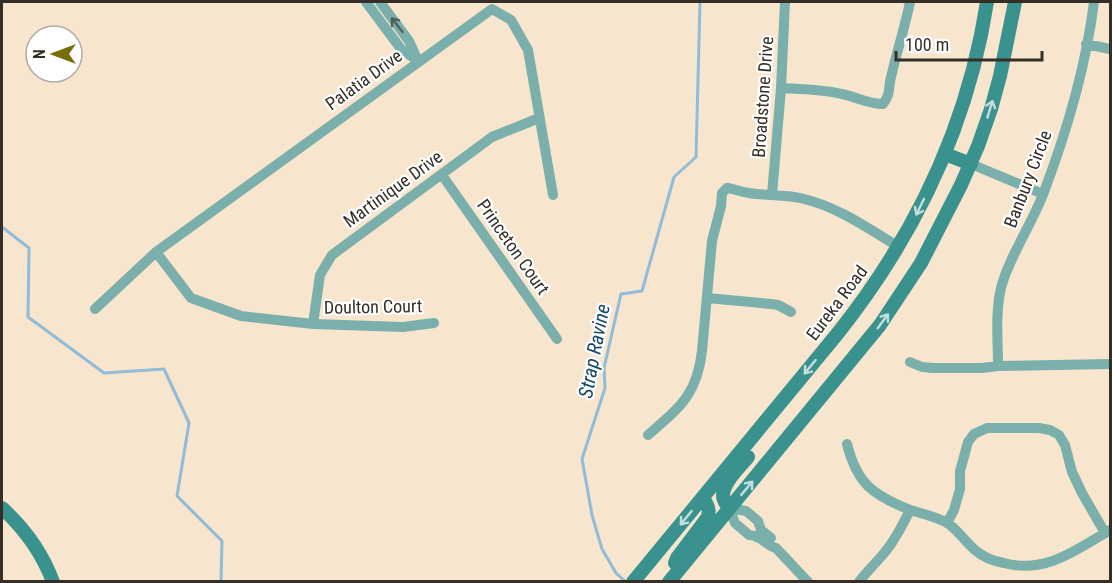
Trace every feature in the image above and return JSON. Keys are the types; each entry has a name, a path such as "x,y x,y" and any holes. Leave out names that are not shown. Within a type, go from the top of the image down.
{"main road":[{"name":"Eureka Road","path":"637,577 859,307 898,247 918,212 945,154 969,86 987,2"},
{"path":"669,582 886,317 921,263 971,164 991,109 1015,2"},
{"path":"945,154 971,164"},
{"path":"729,508 724,502 723,495 726,486 763,437 772,413"},
{"path":"669,582 677,558 708,517 709,510 702,498"},
{"path":"2,508 38,549 53,582"}],"street":[{"path":"366,2 401,49 418,61"},
{"path":"380,2 409,41 418,61"},
{"name":"Broadstone Drive","path":"772,195 785,2"},
{"path":"781,88 823,90 874,104 883,104 888,97 890,80 910,2"},
{"name":"Banbury Circle","path":"998,366 998,304 1005,275 1043,194 1068,119 1094,2"},
{"name":"Palatia Drive","path":"95,309 156,252 492,9 511,20 528,50 539,118"},
{"path":"1086,44 1110,49"},
{"path":"539,118 553,195"},
{"name":"Martinique Drive","path":"313,324 320,275 332,255 492,137 539,118"},
{"path":"971,164 1043,194"},
{"name":"Princeton Court","path":"442,175 557,339"},
{"path":"648,435 683,403 697,380 702,357 712,241 722,193 727,188 820,203 898,247"},
{"name":"Doulton Court","path":"156,252 191,298 241,316 313,324 404,327 434,323"},
{"path":"707,298 778,305 791,312"},
{"path":"910,362 922,367 933,368 1110,364"},
{"path":"847,444 851,460 859,475 878,495 910,510 947,523 975,550 990,560 1031,567 1049,563 1069,555 1108,532 1082,493 1072,472 1065,445 1059,435 1039,428 987,428 974,434 968,442 960,471 960,489 954,510 947,523"},
{"path":"729,508 735,524 749,535 758,532"},
{"path":"729,508 746,511 758,521 758,532 770,547 776,548 808,582"},
{"path":"859,582 884,554 898,534 910,510"}],"waterway":[{"name":"Strap Ravine","path":"626,582 616,573 602,549 592,515 582,459 605,388 604,368 621,294 642,291 674,177 696,157 700,2"},
{"path":"2,227 29,248 28,317 104,373 164,369 189,423 177,496 222,541 221,582"}]}
